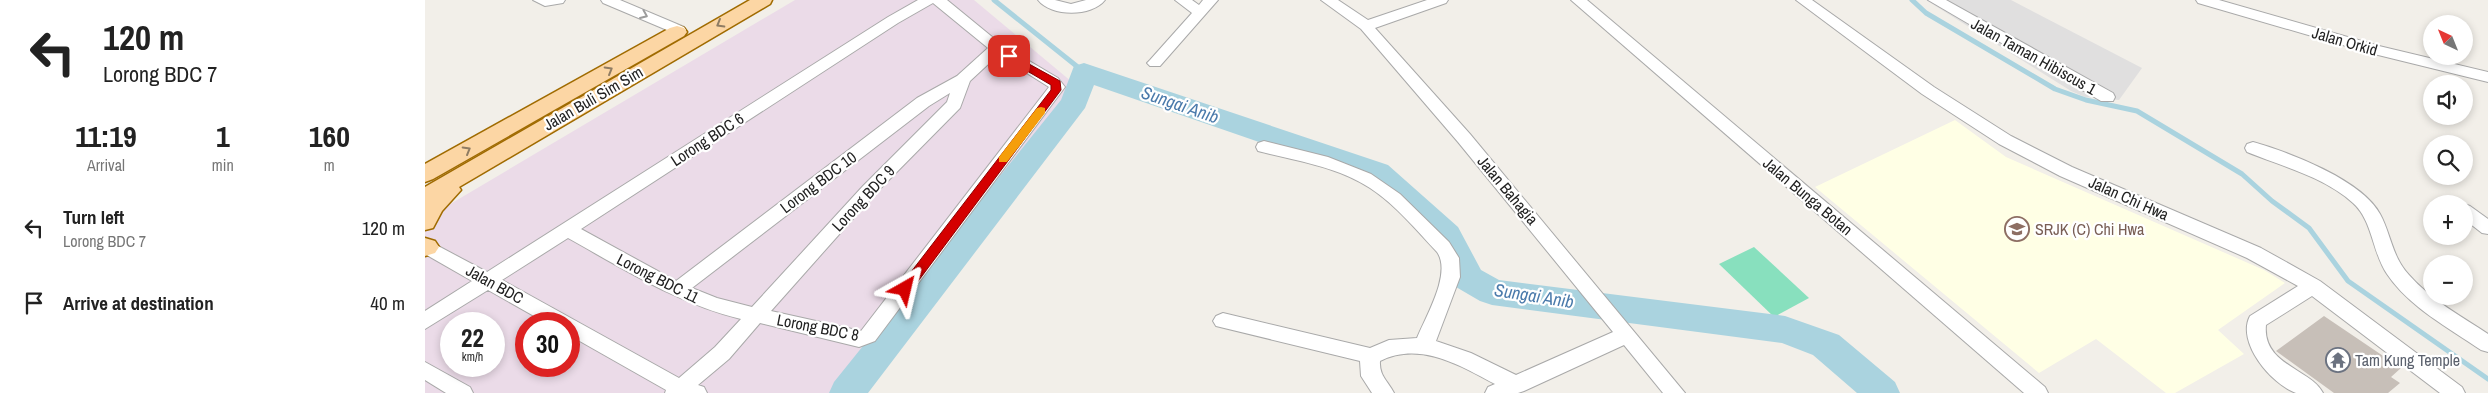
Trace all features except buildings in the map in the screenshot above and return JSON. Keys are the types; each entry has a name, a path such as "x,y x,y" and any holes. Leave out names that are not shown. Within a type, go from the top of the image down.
{"main road":[{"name":"Jalan Buli Sim Sim","path":"425,174 733,0"},
{"name":"Jalan Buli Sim Sim","path":"425,197 763,0"},
{"path":"425,222 433,206 449,190 544,126"}],"street":[{"path":"540,0 545,2 558,0"},
{"path":"608,0 679,30"},
{"name":"Lorong BDC 6","path":"425,321 566,229 929,0"},
{"path":"938,0 997,48"},
{"path":"1045,0 1061,9 1073,9 1099,0"},
{"path":"1182,0 1200,12"},
{"path":"1155,63 1211,0"},
{"name":"Jalan Bahagia","path":"1329,0 1365,26 1464,138 1675,393"},
{"path":"1365,26 1441,0"},
{"name":"Jalan Bunga Botan","path":"1578,0 1662,74 1843,225 2038,393"},
{"name":"Jalan Chi Hwa","path":"1803,0 1960,111 2006,141 2048,162 2254,253 2313,286 2455,393"},
{"name":"Jalan Taman Hibiscus 1","path":"1935,0 2107,97"},
{"name":"Jalan Orkid","path":"2203,0 2375,50 2488,77"},
{"name":"Lorong BDC 10","path":"677,290 923,102 963,79 997,48"},
{"name":"Lorong BDC 8","path":"755,314 859,339 869,336 1057,87 1052,81 997,48"},
{"name":"Lorong BDC 9","path":"685,391 722,353 755,314 869,190 954,104 963,79"},
{"path":"1264,147 1305,157 1367,179 1385,192 1443,247 1449,255 1452,266 1451,277 1424,346"},
{"path":"2253,148 2346,189 2360,199 2373,216 2384,250 2393,269 2403,282 2425,300 2488,344"},
{"path":"2473,217 2488,228"},
{"name":"Lorong BDC 11","path":"566,229 677,290 714,305 755,314"},
{"name":"Jalan BDC","path":"426,246 544,312"},
{"path":"2313,286 2257,321 2254,329 2264,355 2273,366 2313,393"},
{"path":"1223,321 1371,356 1390,346 1424,346 1444,351 1517,385"},
{"path":"1495,393 1517,385 1622,329"},
{"path":"580,332 685,391"},
{"path":"1371,356 1368,364 1370,375 1384,393"},
{"path":"425,370 463,393"}],"shaded area":[{"path":"795,0 974,0 1072,82 1068,101 830,393 425,393 425,219"},
{"path":"1926,0 2011,0 2142,68 2119,100 2085,97 2071,91"},
{"name":"SRJK (C) Chi Hwa","path":"1955,120 2006,157 2264,270 2285,283 2218,330 2244,354 2175,393 2166,393 2096,339 2039,373 1815,187"}],"green space":[{"path":"1754,247 1809,298 1774,317 1719,264"}],"waterway":[{"path":"994,0 1084,72"},
{"path":"1912,0 1926,13 2055,89 2086,100 2137,111 2242,174 2272,201 2309,228 2348,281 2488,379"},
{"name":"Sungai Anib","path":"847,393 1075,102 1084,72 1377,172 1447,235 1468,278 1492,292 1785,330 1826,345 1882,393"}],"slow traffic":[{"path":"1003,160 1041,110"}],"place":[{"name":"SRJK (C) Chi Hwa","path":"2017,229"},
{"name":"Tam Kung Temple","path":"2338,360"}],"route":[{"path":"905,289 1056,90 1056,84 1052,81 1009,56"}]}
